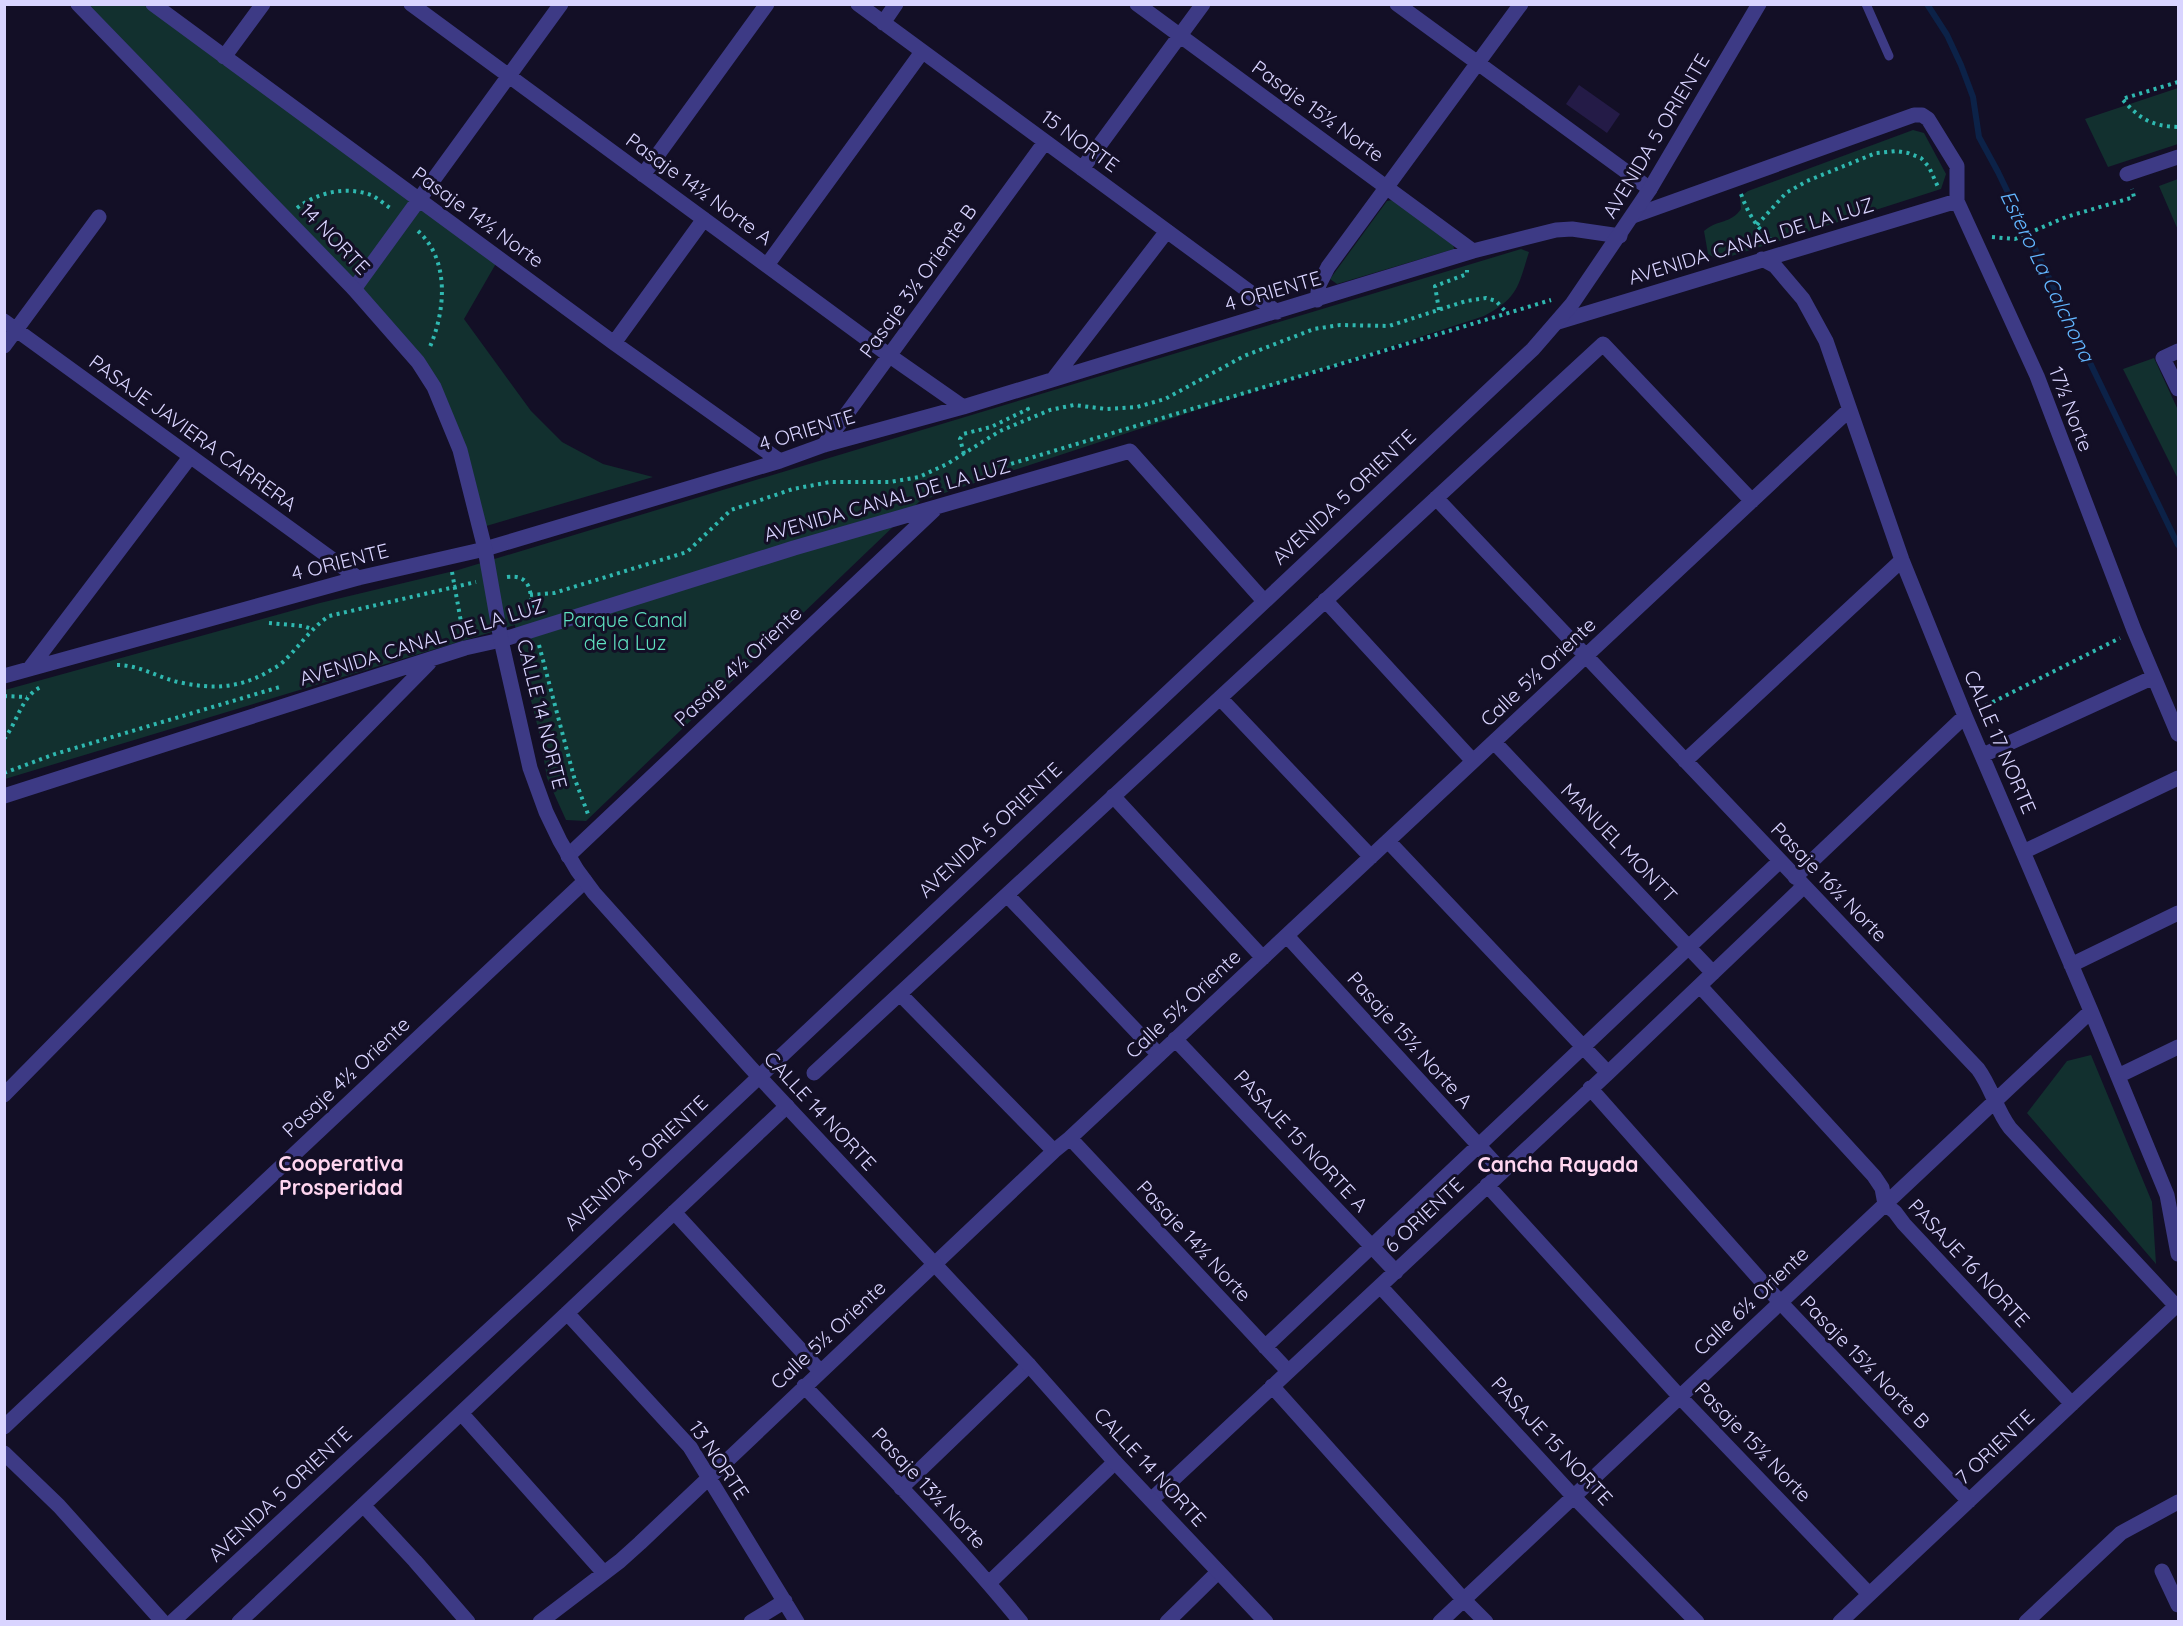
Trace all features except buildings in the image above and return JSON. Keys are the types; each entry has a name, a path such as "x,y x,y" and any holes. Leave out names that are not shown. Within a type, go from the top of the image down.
{"street":[{"name":"14 NORTE","path":"78,4 354,289 418,362 434,387 460,450 485,549"},
{"name":"Pasaje 14½ Norte","path":"153,4 614,343 780,461"},
{"path":"224,57 263,4"},
{"name":"Pasaje 14½ Norte A","path":"411,4 890,356 963,406"},
{"path":"354,289 561,4"},
{"path":"643,175 767,4"},
{"name":"15 NORTE","path":"858,4 1278,312"},
{"path":"883,23 896,4"},
{"name":"Pasaje 15½ Norte","path":"1137,4 1473,251"},
{"path":"1082,169 1203,4"},
{"path":"1397,4 1650,189"},
{"path":"1317,300 1319,285 1328,267 1521,4"},
{"name":"AVENIDA 5 ORIENTE","path":"172,1622 532,1290 1533,349 1558,322 1620,236 1759,4"},
{"path":"767,265 922,52"},
{"name":"17½ Norte","path":"1736,179 1914,115 1922,115 1928,119 1957,166 1951,203 2037,376 2134,630 2178,734"},
{"name":"Pasaje 3½ Oriente B","path":"824,445 1045,142"},
{"path":"2127,174 2178,157"},
{"path":"1633,216 1736,179"},
{"name":"AVENIDA CANAL DE LA LUZ","path":"1558,322 1951,203"},
{"path":"4,346 10,325 99,217"},
{"path":"614,343 704,219"},
{"name":"4 ORIENTE","path":"4,676 358,578 485,549 780,461 824,445 1278,312 1473,251 1572,228 1620,236"},
{"path":"1054,378 1167,231"},
{"name":"CALLE 17 NORTE","path":"1762,259 1775,266 1790,281 1816,320 1826,341 1902,560 1965,716 2118,1076 2173,1192 2178,1254"},
{"name":"PASAJE JAVIERA CARRERA","path":"10,325 358,578"},
{"path":"814,1073 1602,344 1752,501"},
{"path":"2178,351 2163,358 2178,389"},
{"name":"Calle 5½ Oriente","path":"540,1622 640,1543 1054,1151 1850,410"},
{"name":"AVENIDA CANAL DE LA LUZ","path":"4,796 465,648 501,640 794,548 1130,451 1264,601"},
{"path":"30,668 190,457"},
{"name":"Pasaje 16½ Norte","path":"1436,498 1978,1070 1989,1086 2003,1119 2010,1128 2177,1305"},
{"name":"Pasaje 4½ Oriente","path":"568,856 937,507"},
{"name":"CALLE 14 NORTE","path":"485,549 501,640 530,768 546,812 568,856 585,881 759,1076 1029,1365 1114,1462 1266,1622"},
{"path":"1685,761 1902,560"},
{"path":"1325,600 1473,761"},
{"path":"4,1095 432,660"},
{"path":"1983,755 2154,677"},
{"path":"1220,698 1371,857"},
{"name":"6 ORIENTE","path":"1151,1500 1700,986 1800,881 1965,716"},
{"name":"MANUEL MONTT","path":"1494,742 1713,973"},
{"path":"2023,852 2178,778"},
{"path":"1113,796 1263,958"},
{"path":"1388,841 1608,1073"},
{"name":"6 ORIENTE","path":"1265,1347 1780,861"},
{"name":"Pasaje 4½ Oriente","path":"4,1427 585,881"},
{"path":"1007,895 1159,1055"},
{"path":"2071,965 2178,913"},
{"name":"Pasaje 15½ Norte A","path":"1287,936 1502,1171"},
{"name":"PASAJE 16 NORTE","path":"1700,986 1874,1176 1882,1188 1885,1204 1895,1212 2072,1404"},
{"path":"900,994 1054,1151"},
{"name":"Calle 6½ Oriente","path":"1440,1622 2091,1011"},
{"name":"PASAJE 15 NORTE A","path":"1175,1039 1396,1272"},
{"path":"2118,1076 2178,1047"},
{"name":"Pasaje 15½ Norte B","path":"1590,1088 1780,1302 1969,1501"},
{"path":"239,1622 787,1106"},
{"name":"Pasaje 14½ Norte","path":"1070,1138 1288,1371"},
{"name":"Pasaje 15½ Norte","path":"1487,1185 1680,1396 1869,1594"},
{"path":"674,1212 820,1371"},
{"name":"PASAJE 15 NORTE","path":"1380,1286 1573,1497 1697,1622"},
{"name":"7 ORIENTE","path":"1840,1622 2177,1305"},
{"name":"13 NORTE","path":"567,1313 690,1447 797,1622"},
{"path":"901,1488 1029,1365"},
{"name":"Pasaje 13½ Norte","path":"804,1386 989,1583 1021,1622"},
{"path":"1272,1386 1486,1622"},
{"path":"461,1413 604,1573"},
{"path":"4,1453 59,1506 163,1622"},
{"path":"989,1583 1114,1462"},
{"path":"2026,1622 2121,1533 2178,1502"},
{"path":"363,1505 468,1622"},
{"path":"2162,1571 2178,1605"},
{"path":"1167,1622 1218,1572"},
{"path":"751,1622 785,1601"}],"lane":[{"path":"1866,4 1889,56"}],"path":[{"path":"2178,82 2122,99 2136,115 2147,122 2178,127"},
{"path":"1757,225 1786,193 1807,181 1876,153 1902,152 1921,158 1951,203"},
{"path":"2015,239 2066,217 2134,197 2127,174"},
{"path":"1736,179 1749,214 1757,225 1787,252"},
{"path":"287,219 311,198 331,192 348,191 372,195 405,218 425,237 440,267 443,299 438,328 427,354 418,362"},
{"path":"530,595 554,593 687,552 731,510 793,489 830,482 890,482 919,477 946,464 1000,431 1050,410 1074,405 1106,409 1137,407 1166,399 1244,356 1314,329 1340,325 1389,326 1466,301 1486,298 1496,301 1507,313"},
{"path":"964,453 960,439 963,434 991,427 1028,409 1025,406 1014,407"},
{"path":"450,557 465,648"},
{"path":"116,665 136,668 178,682 202,687 228,687 250,681 281,664 312,629 329,616 491,578 515,576 524,579 528,585 542,661 574,777 594,831"},
{"path":"1965,716 2134,630"},
{"path":"4,740 12,730 27,697 37,688 48,684"},
{"path":"4,696 27,697"}],"green space":[{"path":"86,5 144,5 498,260 464,319 531,411 562,442 603,464 653,477 476,529 437,379"},
{"path":"2178,88 2178,144 2108,167 2085,119"},
{"path":"1913,130 1924,133 1946,174 1941,189 1719,260 1708,254 1704,231 1737,214 1741,209 1740,197 1748,191"},
{"path":"2178,179 2178,230 2159,186"},
{"path":"1393,200 1453,243 1454,249 1337,284 1330,279 1387,201"},
{"name":"Parque Canal de la Luz","path":"1521,249 1529,252 1519,283 1504,303 1484,316 920,501 586,821 566,820 547,778 540,736 519,653 515,625 5,779 5,690 320,603 458,570"},
{"path":"2154,358 2178,410 2178,479 2123,369"},
{"path":"2091,1055 2152,1202 2156,1264 2027,1113 2067,1061"}],"waterway":[{"name":"Estero La Calchona","path":"1927,4 1947,35 1961,65 1973,97 1979,137 2178,545"}],"district":[{"name":"Cancha Rayada","path":"1558,1165"},
{"name":"Cooperativa Prosperidad","path":"341,1176"}]}
